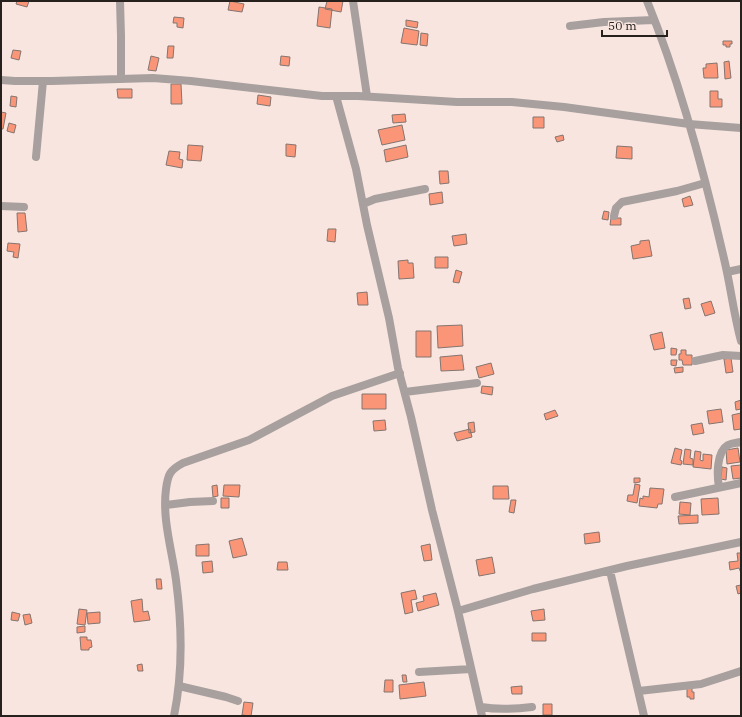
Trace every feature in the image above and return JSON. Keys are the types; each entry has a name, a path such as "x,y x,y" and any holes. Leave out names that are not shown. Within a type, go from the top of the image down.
{"street":[{"path":"120,1 121,79"},
{"path":"352,1 366,96"},
{"path":"647,1 689,124 727,272 741,341"},
{"path":"570,26 604,22 654,20"},
{"path":"1,80 43,81 161,78 322,96 366,96 457,102 512,102 564,107 689,124 741,128"},
{"path":"36,157 43,81"},
{"path":"336,96 356,169 400,373 482,716"},
{"path":"614,216 616,208 622,202 677,191 705,183"},
{"path":"363,204 425,189"},
{"path":"1,206 24,206"},
{"path":"727,272 741,269"},
{"path":"695,361 723,355 741,356"},
{"path":"174,716 181,672 180,617 176,578 169,540 166,505 168,479 173,468 183,463 249,440 332,396 400,373"},
{"path":"405,392 477,383"},
{"path":"719,487 717,478 718,467 723,450 728,445 741,442"},
{"path":"675,497 741,483"},
{"path":"166,505 213,501"},
{"path":"458,611 533,589 628,566 741,542"},
{"path":"610,571 644,716"},
{"path":"419,672 471,669"},
{"path":"639,691 700,684 741,671"},
{"path":"179,686 233,698 238,701"},
{"path":"481,707 494,709 532,707"}],"building":[{"path":"17,1 29,1 27,7 16,4"},
{"path":"230,1 244,4 242,12 228,10"},
{"path":"327,1 343,1 341,12 325,9"},
{"path":"319,7 332,9 330,28 317,26"},
{"path":"174,17 184,18 183,28 177,27 177,23 173,23"},
{"path":"406,20 418,22 417,28 406,26"},
{"path":"404,28 419,31 417,45 401,43"},
{"path":"421,33 428,34 427,46 420,45"},
{"path":"723,41 732,41 732,44 730,44 730,47 726,47 726,45 723,45"},
{"path":"168,46 174,46 173,58 167,58"},
{"path":"13,50 21,51 19,60 11,58"},
{"path":"151,56 159,58 156,71 148,70"},
{"path":"281,56 290,57 289,66 280,65"},
{"path":"729,61 731,78 725,79 724,62"},
{"path":"717,63 718,78 704,78 703,68 706,68 706,64"},
{"path":"171,84 181,84 182,104 171,104"},
{"path":"117,89 132,89 132,98 118,98"},
{"path":"710,91 718,91 718,99 722,99 722,107 710,107"},
{"path":"258,95 271,97 270,106 257,104"},
{"path":"11,96 17,97 16,107 10,106"},
{"path":"1,112 6,113 3,129 1,129"},
{"path":"405,114 406,122 393,123 392,115"},
{"path":"533,117 544,117 544,128 533,128"},
{"path":"9,123 16,125 14,133 7,131"},
{"path":"402,125 405,140 382,145 378,130"},
{"path":"563,135 564,140 557,142 555,137"},
{"path":"286,144 296,145 295,157 286,156"},
{"path":"188,145 203,146 201,161 187,160"},
{"path":"406,145 408,157 386,162 384,150"},
{"path":"617,146 632,147 632,159 616,158"},
{"path":"169,151 180,152 179,159 183,160 182,168 166,165"},
{"path":"439,171 448,171 449,183 440,184"},
{"path":"442,192 443,203 430,205 429,194"},
{"path":"690,196 693,205 684,207 682,199"},
{"path":"604,211 609,212 608,220 602,219"},
{"path":"17,213 25,213 27,231 18,232"},
{"path":"611,218 621,218 621,225 610,225"},
{"path":"328,229 336,229 335,242 327,241"},
{"path":"466,234 467,244 454,246 452,236"},
{"path":"649,240 652,256 633,259 631,246 640,244 640,241"},
{"path":"8,243 20,244 18,258 13,257 14,252 7,251"},
{"path":"435,257 448,257 448,268 435,268"},
{"path":"408,260 408,263 413,263 414,278 399,279 398,261"},
{"path":"456,270 462,272 459,283 453,282"},
{"path":"367,292 368,305 358,305 357,293"},
{"path":"689,298 691,308 685,309 683,299"},
{"path":"711,301 715,313 705,316 701,304"},
{"path":"462,325 463,346 438,348 437,326"},
{"path":"416,331 431,331 431,357 416,357"},
{"path":"662,332 665,348 654,350 650,335"},
{"path":"671,348 677,349 676,355 671,355"},
{"path":"681,350 686,350 686,355 692,355 692,365 683,365 682,360 679,360"},
{"path":"462,355 464,370 441,371 440,357"},
{"path":"731,358 733,372 726,373 724,359"},
{"path":"671,360 677,360 676,366 671,365"},
{"path":"491,363 494,374 479,378 476,367"},
{"path":"683,367 683,372 675,373 674,368"},
{"path":"482,386 493,387 492,395 481,393"},
{"path":"362,394 386,394 386,409 362,409"},
{"path":"741,400 741,409 736,410 735,402"},
{"path":"721,409 723,422 709,424 707,411"},
{"path":"555,410 558,416 546,420 544,414"},
{"path":"741,413 741,429 734,430 732,415"},
{"path":"385,420 386,430 374,431 373,421"},
{"path":"474,422 475,432 469,433 468,423"},
{"path":"702,423 704,433 693,435 691,425"},
{"path":"470,429 472,437 457,441 454,433"},
{"path":"675,448 682,450 680,460 682,461 681,465 671,463"},
{"path":"738,448 740,462 727,464 726,450"},
{"path":"685,449 691,450 690,458 693,459 693,465 683,464"},
{"path":"695,451 701,452 700,460 703,461 703,454 712,455 711,469 693,467"},
{"path":"741,465 741,478 733,479 731,466"},
{"path":"722,467 727,468 726,480 721,479"},
{"path":"634,478 640,478 640,482 634,483"},
{"path":"635,484 640,485 637,503 627,501 628,495 633,495"},
{"path":"217,485 218,496 213,497 212,486"},
{"path":"224,485 240,485 239,497 223,496"},
{"path":"493,486 508,486 509,499 493,499"},
{"path":"650,488 664,489 662,504 658,504 657,508 639,506 640,498 643,499 643,496 649,497"},
{"path":"221,498 229,498 229,508 221,508"},
{"path":"718,498 719,514 702,515 701,499"},
{"path":"511,500 516,500 514,513 509,512"},
{"path":"680,502 691,503 690,515 679,514"},
{"path":"698,515 698,523 679,524 678,516"},
{"path":"599,532 600,542 585,544 584,534"},
{"path":"242,538 247,555 233,558 229,541"},
{"path":"209,544 209,556 196,556 196,545"},
{"path":"430,544 432,560 424,561 421,546"},
{"path":"737,553 741,553 741,573 739,568 730,570 729,562 738,561"},
{"path":"492,557 495,573 479,576 476,560"},
{"path":"212,561 213,572 203,573 202,562"},
{"path":"278,562 287,562 288,570 277,570"},
{"path":"156,579 161,579 162,589 157,589"},
{"path":"741,585 741,593 738,594 736,586"},
{"path":"415,590 417,599 411,600 413,612 405,614 401,593"},
{"path":"436,593 439,605 418,611 416,603 424,601 423,596"},
{"path":"142,599 143,612 148,611 150,620 134,622 131,601"},
{"path":"79,609 87,610 85,625 77,624"},
{"path":"544,609 545,620 533,621 531,611"},
{"path":"12,612 20,614 18,621 11,620"},
{"path":"100,612 100,623 88,624 87,613"},
{"path":"30,614 32,623 25,625 23,615"},
{"path":"85,626 85,632 77,633 77,627"},
{"path":"532,633 546,633 546,641 532,641"},
{"path":"80,637 87,637 87,640 91,640 92,647 89,648 89,650 81,650"},
{"path":"142,664 143,671 138,671 137,665"},
{"path":"402,675 406,675 407,682 403,682"},
{"path":"385,680 393,680 393,692 384,692"},
{"path":"424,682 426,696 400,699 399,685"},
{"path":"522,686 522,694 512,694 511,687"},
{"path":"687,688 692,688 692,692 694,692 694,699 687,697"},
{"path":"244,702 253,703 251,716 242,715"},
{"path":"543,704 552,704 552,715 543,715"}]}
